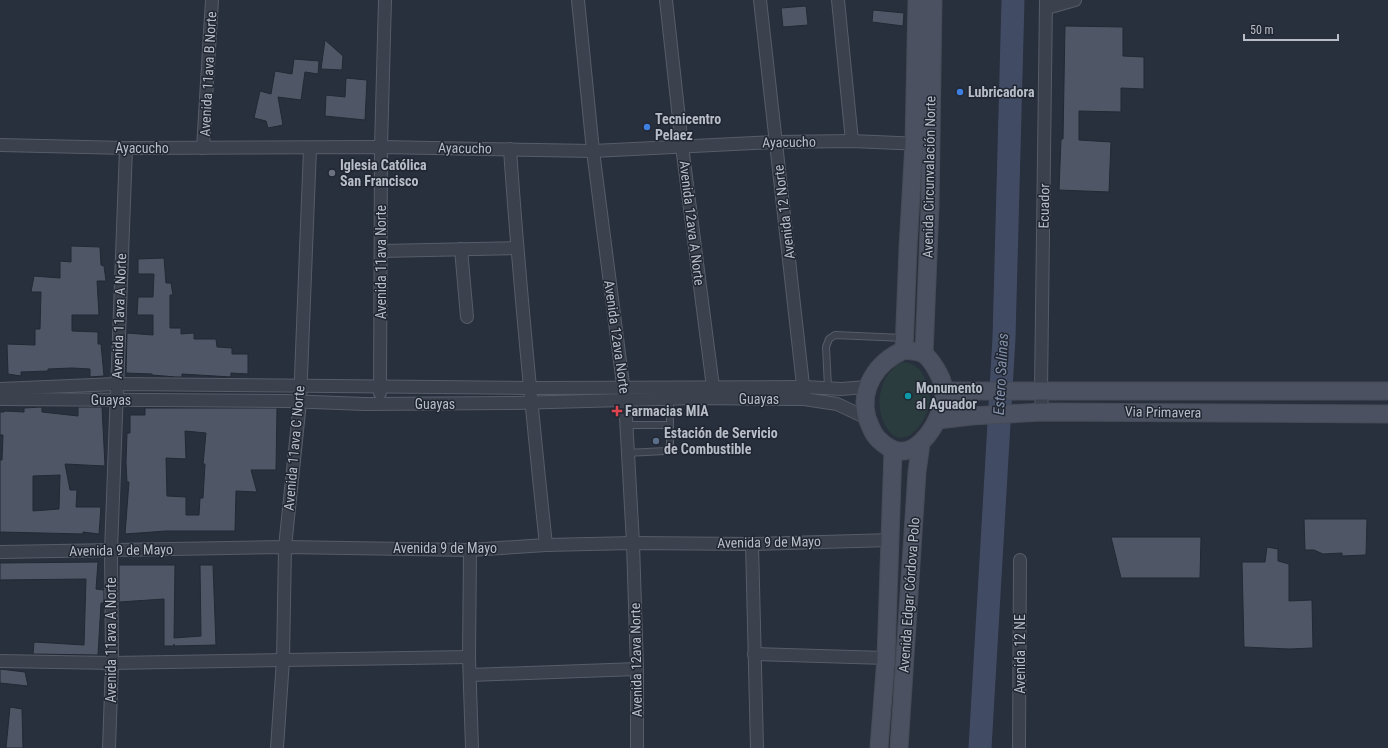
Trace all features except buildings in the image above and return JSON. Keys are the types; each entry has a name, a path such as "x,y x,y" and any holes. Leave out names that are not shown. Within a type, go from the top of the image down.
{"main road":[{"name":"Avenida Circunvalación Norte","path":"904,344 914,143 917,0"},
{"name":"Avenida Circunvalación Norte","path":"924,354 931,145 933,0"},
{"path":"904,344 924,354 932,362 941,378 944,391 943,407 938,420 921,443 908,451 893,450 882,443 875,435 867,418 867,387 871,378 879,368 904,344"},
{"name":"Via Primavera","path":"944,391 1388,391"},
{"name":"Via Primavera","path":"938,420 972,416 1042,412 1388,414"},
{"name":"Avenida Edgar Córdova Polo","path":"899,748 917,472 921,443"},
{"name":"Avenida Edgar Córdova Polo","path":"879,748 886,658 893,450"}],"street":[{"name":"Avenida 11ava B Norte","path":"203,148 212,0"},
{"name":"Avenida 11ava Norte","path":"381,404 381,147 384,0"},
{"name":"Avenida 12ava Norte","path":"578,0 593,151 625,400 633,543 637,668 637,748"},
{"name":"Avenida 12ava A Norte","path":"666,0 712,393"},
{"name":"Avenida 12 Norte","path":"760,0 804,387 804,399"},
{"path":"838,0 852,141"},
{"path":"1047,4 1075,0"},
{"name":"Ecuador","path":"1042,412 1041,390 1047,4"},
{"name":"Ayacucho","path":"0,145 126,148 381,147 593,151 776,142 852,141 931,145"},
{"name":"Avenida 11ava A Norte","path":"109,748 112,663 111,551 116,384 126,148"},
{"name":"Avenida 11ava C Norte","path":"277,748 283,660 285,548 300,402 310,148"},
{"path":"510,149 530,403 546,545"},
{"path":"381,251 517,248"},
{"path":"461,249 467,317"},
{"name":"Guayas","path":"0,389 116,384 300,387 623,387 804,399 837,404 867,418"},
{"name":"Guayas","path":"0,399 381,404 530,403 670,399 712,393 804,387 867,387"},
{"name":"Avenida 9 de Mayo","path":"0,552 285,548 470,550 546,545 633,543 752,544 890,540"},
{"path":"752,544 757,748"},
{"path":"470,550 469,657 472,748"},
{"name":"Avenida 12 NE","path":"1019,748 1020,560"},
{"path":"754,654 886,658"},
{"path":"0,661 112,663 469,657"},
{"path":"470,675 637,668"}],"lane":[{"path":"828,387 826,347 829,339 835,335 904,344"},
{"path":"627,453 665,451 668,449 670,444 670,399"},
{"path":"627,426 670,425"}],"shaded area":[{"path":"903,362 913,365 920,371 928,386 930,401 925,417 920,425 914,432 901,438 894,435 887,428 880,410 880,401 881,391 888,374"}],"waterway":[{"name":"Estero Salinas","path":"980,748 1004,338 1013,0"}],"place":[{"name":"Lubricadora","path":"960,92"},
{"name":"Tecnicentro Pelaez","path":"647,127"},
{"name":"Iglesia Católica San Francisco","path":"332,173"},
{"name":"Monumento al Aguador","path":"908,396"},
{"name":"Farmacias MIA","path":"617,411"},
{"name":"Estación de Servicio de Combustible","path":"656,441"}]}
